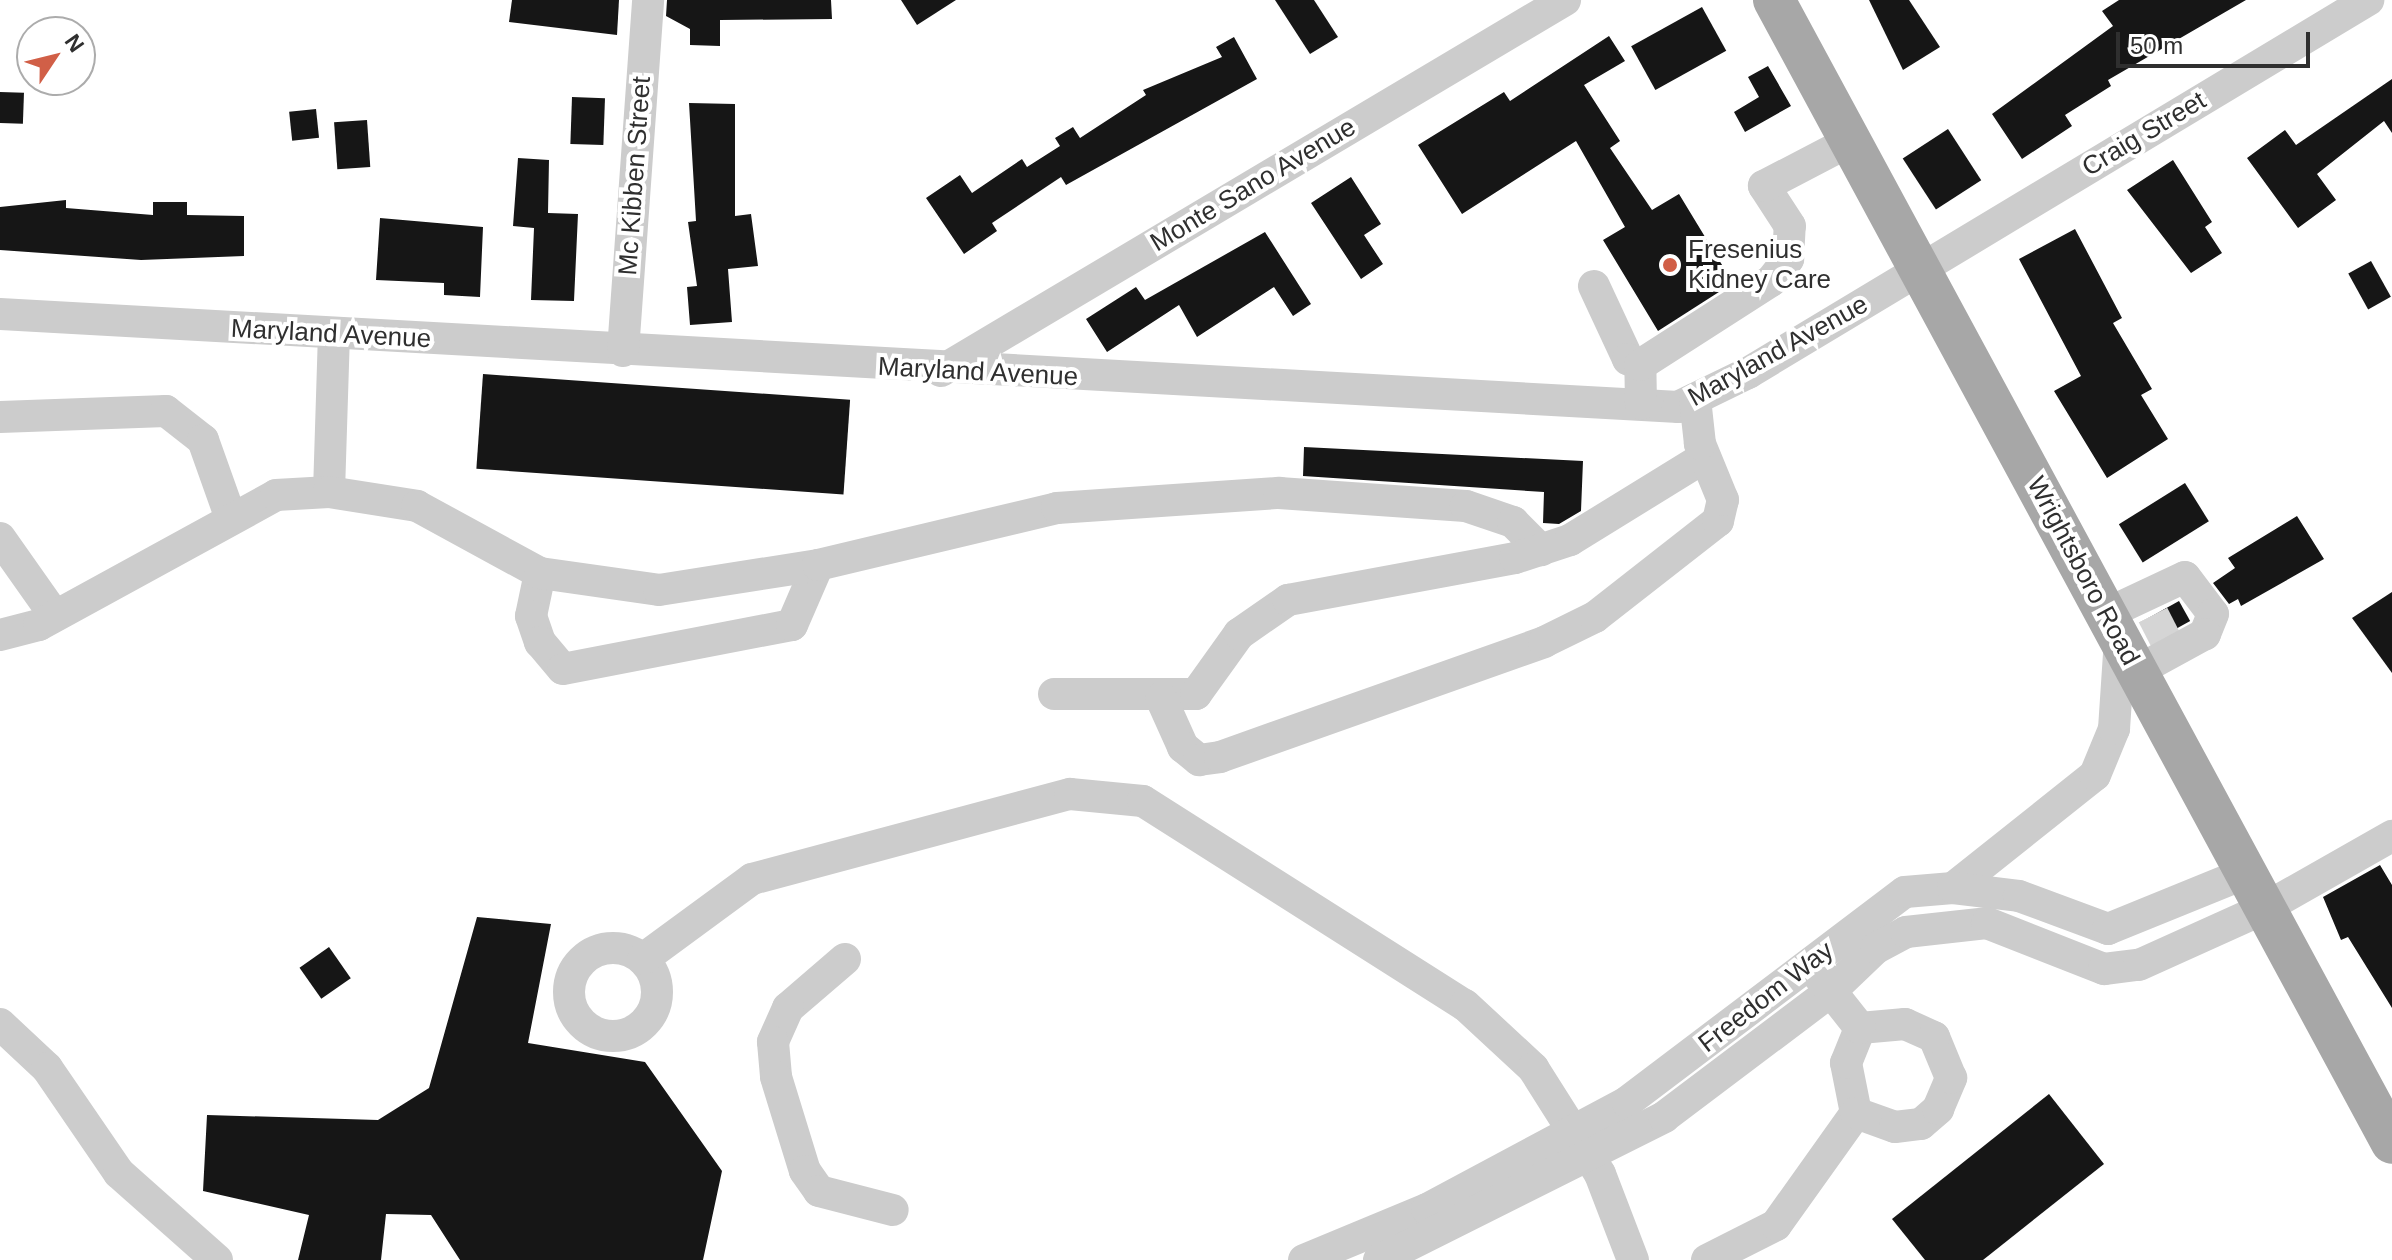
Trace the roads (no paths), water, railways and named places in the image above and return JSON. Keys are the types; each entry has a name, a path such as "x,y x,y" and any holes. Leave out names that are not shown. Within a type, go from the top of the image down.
{"main road":[{"name":"Wrightsboro Road","path":"1774,0 1919,269 2154,626 2256,890 2392,1143"}],"street":[{"name":"Mc Kibben Street","path":"623,351 648,0"},
{"name":"Monte Sano Avenue","path":"941,371 1565,0"},
{"name":"Craig Street","path":"1919,269 2368,0"},
{"path":"1640,365 1771,281 1788,259 1790,226 1764,186 1850,141"},
{"name":"Maryland Avenue","path":"0,314 941,371 1678,407 1919,269"},
{"path":"1594,286 1628,359 1640,365"},
{"path":"329,492 334,334"},
{"path":"1640,365 1641,404"},
{"path":"1161,698 1183,747 1199,760 1220,757 1544,642 1595,617 1705,536 1723,500 1705,457 1695,399"},
{"path":"0,417 166,411 203,440 230,516"},
{"path":"1054,694 1161,698 1196,694 1239,634 1288,600 1541,550 1609,522 1705,457"},
{"path":"0,635 55,616 230,516 276,495 329,492 417,506 540,573 659,590 818,565 1057,508 1279,493 1466,506 1513,522 1541,550"},
{"path":"0,538 55,616"},
{"path":"540,573 531,616 540,642 563,669 792,625 818,565"},
{"path":"1953,888 2095,775 2154,626"},
{"path":"643,959 752,879 1070,794 1143,801 1465,1005 1533,1068 1583,1144 1633,1260"},
{"path":"2256,890 2392,836"},
{"name":"Freedom Way","path":"1379,1260 1583,1144 1627,1102 1905,892 1953,888 2019,896 2108,929 2256,890"},
{"name":"Freedom Way","path":"1304,1260 1583,1144 1664,1117 1830,992 1876,948 1946,923 1987,923 2104,969 2139,965 2256,890"},
{"path":"845,959 788,1008 773,1042 776,1077 805,1171 819,1191 893,1210"},
{"path":"1811,965 1860,1028"},
{"path":"0,1024 47,1068 119,1173 217,1260"},
{"path":"1856,1113 1895,1127 1921,1124 1938,1109 1951,1078 1934,1037 1905,1024 1860,1028"},
{"path":"1707,1260 1776,1225 1856,1113 1846,1063 1860,1028"}],"tunnel":[{"path":"2153,615 2165,639"}],"place":[{"name":"Fresenius Kidney Care","path":"1670,265"}]}
